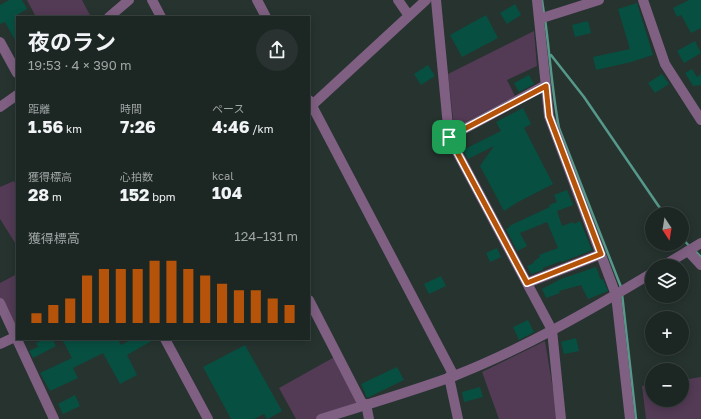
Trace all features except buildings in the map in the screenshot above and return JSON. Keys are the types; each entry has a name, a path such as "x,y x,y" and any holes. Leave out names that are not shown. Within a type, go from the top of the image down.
{"street":[{"path":"110,16 129,0"},
{"path":"152,0 160,16"},
{"path":"257,0 265,16"},
{"path":"398,0 409,16"},
{"path":"426,0 310,104 452,376 458,419"},
{"path":"436,0 449,137 552,330 562,419"},
{"path":"537,0 544,17 546,86 549,116 616,295 630,419"},
{"path":"544,17 599,0"},
{"path":"643,0 665,64 701,120"},
{"path":"0,42 16,71"},
{"path":"449,137 546,86"},
{"path":"0,107 16,96"},
{"path":"674,259 695,246 701,265"},
{"path":"527,283 601,254"},
{"path":"321,419 452,376 518,348 616,295 645,277"},
{"path":"310,302 365,405 369,419"},
{"path":"0,303 16,337 0,344"},
{"path":"17,340 54,419"},
{"path":"166,340 208,419"}],"shaded area":[{"path":"27,0 82,0 90,16 35,16"},
{"path":"534,31 537,66 507,80 515,96 454,128 448,74"},
{"path":"14,181 16,185 16,244 0,219 0,187"},
{"path":"16,275 16,334 0,303 0,283"},
{"path":"545,341 558,419 499,419 482,372"},
{"path":"338,355 363,405 321,419 296,419 279,388"},
{"path":"701,377 701,419 646,419 642,386 645,385 645,407 689,407 689,379"}],"waterway":[{"path":"542,0 544,14"},
{"path":"545,19 559,128 621,287"},
{"path":"551,55 584,97 659,207"},
{"path":"694,250 701,257"},
{"path":"622,294 636,419"}],"route":[{"path":"546,86 549,116 601,254 527,283 449,137 546,86"}]}
